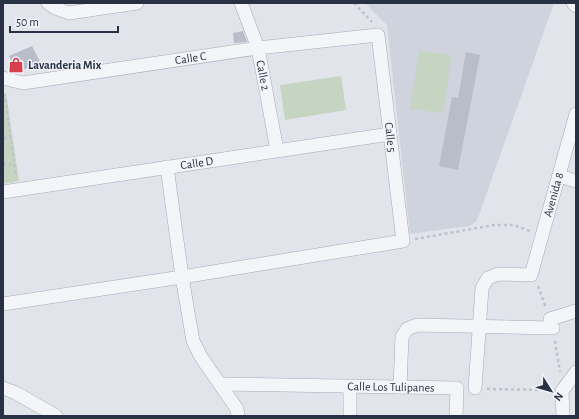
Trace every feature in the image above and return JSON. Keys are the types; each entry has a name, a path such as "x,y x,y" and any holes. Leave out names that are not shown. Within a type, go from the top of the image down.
{"street":[{"path":"48,3 55,8 69,13 137,3"},
{"name":"Calle 2","path":"241,3 258,48 277,150"},
{"path":"573,3 576,6"},
{"name":"Calle C","path":"3,78 23,83 258,48 378,35"},
{"name":"Calle 5","path":"378,35 403,241"},
{"name":"Avenida 8","path":"479,326 482,288 488,278 498,274 531,276 576,114"},
{"name":"Calle D","path":"3,192 390,134"},
{"path":"167,167 182,277 193,341 201,357 237,409 238,416"},
{"path":"559,176 576,181"},
{"path":"3,304 403,241"},
{"path":"400,387 402,337 408,329 417,325 479,326 551,323 576,311"},
{"path":"475,388 479,326"},
{"path":"563,416 562,391 576,372"},
{"name":"Calle Los Tulipanes","path":"220,384 457,388 456,416"},
{"path":"350,386 350,416"},
{"path":"3,388 16,393 56,416"}],"path":[{"path":"354,3 376,26 378,35"},
{"path":"3,94 5,96 16,175"},
{"path":"4,138 11,138"},
{"path":"3,165 15,165"},
{"path":"403,241 494,225 514,225 542,235"},
{"path":"475,388 562,391"}],"shaded area":[{"path":"365,3 554,3 479,215 476,222 469,226 410,234 387,25"}],"green space":[{"path":"419,51 452,55 443,113 410,109"},
{"path":"341,76 346,110 285,120 280,85"},
{"path":"3,92 6,94 19,181 3,184"}],"building":[{"path":"243,31 247,42 234,43 233,33"},
{"path":"32,46 40,62 16,73 9,56"},
{"path":"466,52 480,55 458,170 439,166 452,97 458,98"}],"place":[{"name":"Lavanderia Mix","path":"16,65"}]}
